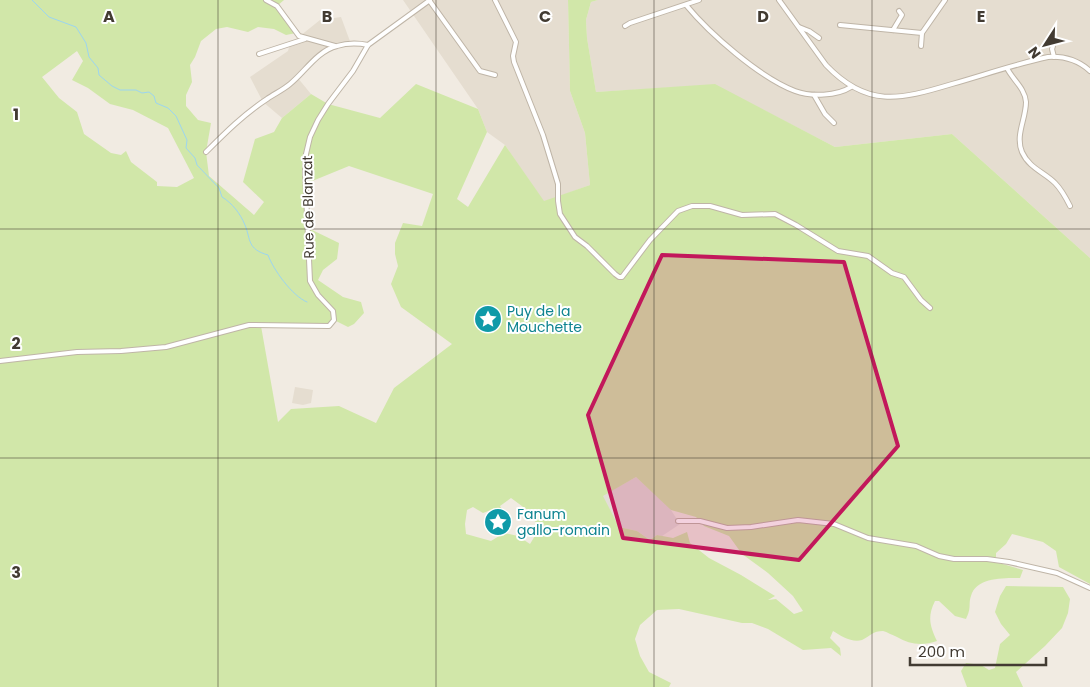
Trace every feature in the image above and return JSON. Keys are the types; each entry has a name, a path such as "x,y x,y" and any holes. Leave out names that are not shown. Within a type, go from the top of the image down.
{"street":[{"path":"266,0 277,6 299,36 323,44 337,46 358,43 368,45"},
{"path":"429,0 480,71 495,75"},
{"name":"Rue de Blanzat","path":"0,361 77,352 166,347 250,325 329,326 334,320 334,311 318,295 310,281 305,172 306,154 310,138 323,112 353,71 368,45 429,0"},
{"path":"495,0 516,42 513,56 514,62 542,135 558,184 560,214 575,237 619,277 622,277 650,240 683,207 710,206 742,215 774,214 838,251 868,256 892,273 904,277 921,300 930,308"},
{"path":"625,26 630,22 699,0"},
{"path":"779,0 826,65 851,87 874,95 889,98 918,94 1038,59 1054,57 1070,59 1090,71"},
{"path":"921,46 922,33 945,0"},
{"path":"686,5 728,48 779,84 796,92 814,94 845,91 851,87"},
{"path":"892,30 902,15 899,10"},
{"path":"840,25 922,33"},
{"path":"799,28 809,31 819,38"},
{"path":"259,54 306,39"},
{"path":"206,152 220,136 240,119 290,84 316,59 337,46"},
{"path":"1053,46 1054,57"},
{"path":"1007,68 1021,88 1026,101 1020,136 1022,151 1032,166 1054,182 1061,190 1070,206"},
{"path":"814,94 816,102 834,123"},
{"path":"678,521 700,520 727,528 751,527 798,520 834,524 868,538 916,546 939,556 954,559 987,559 1009,562 1057,573 1090,588"}],"highlighted area":[{"path":"662,255 844,262 898,446 799,560 623,538 588,415"}],"shaded area":[{"path":"403,0 568,0 570,91 585,133 590,185 544,202 505,145 487,132 478,109"},
{"path":"598,0 1090,0 1090,258 952,134 835,147 715,85 596,92 586,20 591,2"},
{"path":"341,17 351,44 337,46 326,52 297,77 311,94 282,118 263,102 250,77 288,51 290,44 320,20"},
{"path":"295,387 313,390 311,403 303,405 292,403"},
{"path":"636,477 669,507 680,524 662,536 657,535 650,540 637,531 619,527 602,496"}],"green space":[{"path":"0,0 284,0 277,6 296,33 286,35 274,29 258,27 248,32 227,27 216,29 201,41 190,65 192,82 186,95 186,106 198,120 211,123 206,152 209,176 254,215 264,202 243,182 255,139 274,132 282,118 311,94 328,104 380,118 416,84 478,109 487,132 457,199 468,207 505,145 544,201 590,185 585,133 570,91 568,0 598,0 591,2 586,20 596,92 715,84 835,147 952,134 1090,258 1090,584 1059,567 1056,551 1043,542 1012,534 1006,544 996,553 996,562 1023,570 1020,578 991,580 979,585 971,596 966,619 955,616 939,601 935,601 930,621 937,641 927,644 912,643 880,631 862,640 854,641 833,631 830,638 840,648 841,656 831,648 803,650 768,629 752,623 742,623 679,609 657,610 640,625 635,639 640,656 649,672 671,683 669,687 0,687","holes":["77,51 83,61 72,80 88,88 110,104 133,110 168,128 194,178 177,187 157,186 157,182 131,162 126,151 121,155 111,153 84,134 77,112 59,98 42,77","349,166 433,194 422,226 403,223 395,243 398,266 391,284 401,307 452,344 394,388 376,423 339,406 291,409 278,422 261,326 329,326 334,320 348,327 354,324 364,313 361,302 343,297 318,280 323,270 337,259 339,243 308,228 305,184","636,477 671,510 696,517 704,526 729,536 742,554 768,573 793,596 803,611 794,614 776,599 768,600 775,596 709,558 690,543 687,532 673,538 657,535 650,540 637,531 619,527 603,496","511,498 534,515 532,519 541,526 530,544 518,536 504,533 491,541 466,534 467,510 473,507 483,513 491,510 496,516 506,517 500,506"]},
{"path":"1006,586 1063,587 1070,599 1068,613 1062,628 1016,672 1023,687 967,687 961,671 966,663 981,665 989,670 995,668 1000,644 1010,635 1001,624 995,612 1000,596"}],"waterway":[{"path":"32,0 49,17 76,27 86,43 89,57 98,68 99,75 112,86 120,90 149,92 154,96 156,103 168,108 176,116 187,140 186,148 195,158 197,165 219,188 222,197 238,212 253,247 261,253 268,255 284,282 295,294 307,302"}],"place":[{"name":"Puy de la Mouchette","path":"488,319"},
{"name":"Fanum gallo-romain","path":"498,522"}]}
